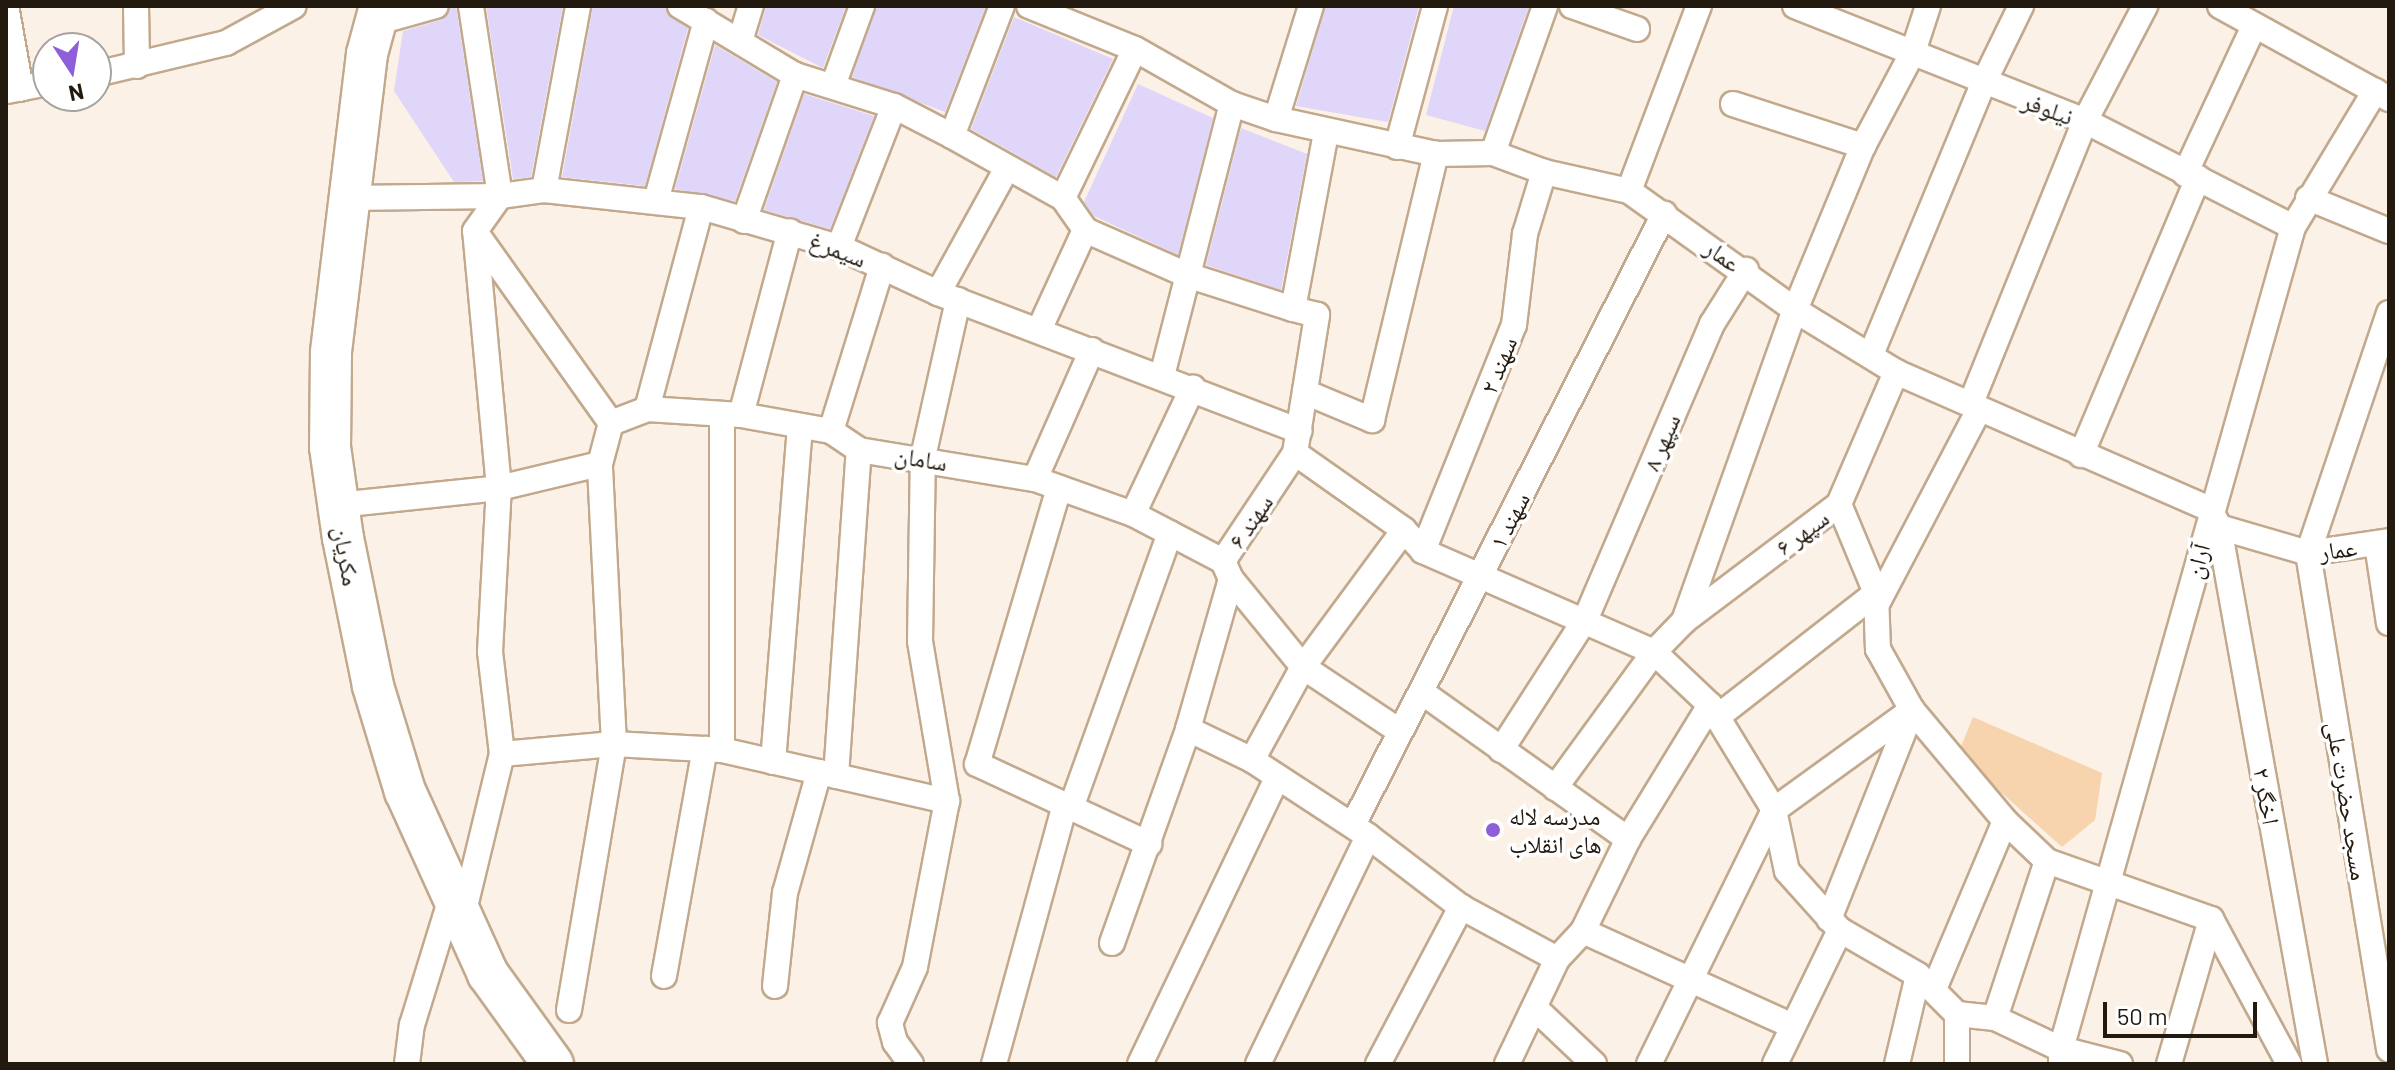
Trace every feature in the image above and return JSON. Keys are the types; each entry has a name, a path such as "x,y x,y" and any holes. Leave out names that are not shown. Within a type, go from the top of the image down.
{"main road":[{"name":"مکریان","path":"377,14 348,198 331,353 330,447 338,505 373,686 405,791 488,974 553,1064"}],"street":[{"path":"6,6 14,90"},
{"path":"136,6 137,66"},
{"path":"112,71 226,43 294,6"},
{"path":"377,14 436,6"},
{"path":"407,1064 412,1025 457,908 502,754 490,652 499,488 475,231 500,196 471,6"},
{"path":"544,190 578,6"},
{"path":"680,6 741,38 795,75 834,83 894,106 952,136 1006,170 1063,198 1085,230 1187,275 1293,309 1326,132"},
{"path":"741,38 751,6"},
{"path":"834,83 862,6"},
{"path":"952,136 1002,6"},
{"path":"1276,119 1311,6"},
{"path":"1397,147 1435,6"},
{"path":"1493,153 1545,6"},
{"path":"1572,6 1637,29"},
{"path":"1629,191 1699,6"},
{"name":"نیلوفر","path":"1795,6 1913,52 1983,84 2085,121 2293,227"},
{"path":"1684,621 1795,310 1863,146 1913,52 1928,6"},
{"path":"1872,352 1983,84 2021,6"},
{"path":"1507,1064 1536,1009 1557,959 1583,931 1628,839 1713,711 1877,598 1975,406 2085,121 2145,6"},
{"path":"2220,6 2382,95"},
{"name":"عمار","path":"1034,7 1135,49 1232,104 1276,119 1436,154 1493,153 1544,172 1629,191 1746,270 1795,310 1872,352 1896,372 2215,518 2308,553 2383,542"},
{"path":"656,201 706,21"},
{"path":"2081,455 2254,26"},
{"path":"1063,198 1135,49"},
{"path":"744,221 795,75"},
{"name":"آران","path":"2061,1056 2215,518 2293,227 2308,198 2382,95"},
{"path":"1162,376 1232,104"},
{"path":"1733,104 1863,146"},
{"path":"839,247 894,106"},
{"path":"1305,392 1372,420 1436,154"},
{"path":"911,1064 895,1042 890,1023 915,967 947,801 920,641 923,457 948,296 1006,170"},
{"name":"سهند ۲","path":"1423,551 1514,325 1525,234 1544,172"},
{"name":"سیمرغ","path":"348,198 500,196 544,190 656,201 701,207 839,247 948,296 1193,387 1298,442 1404,530 1423,551"},
{"path":"2308,198 2389,231"},
{"path":"647,409 701,207"},
{"name":"سهند ۱","path":"1258,1064 1361,830 1398,730 1423,693 1664,214"},
{"path":"1039,330 1085,230"},
{"path":"475,231 611,423 600,464 614,744 569,1010"},
{"path":"664,976 714,750 731,416 790,231"},
{"path":"831,431 882,266"},
{"name":"سپهر ۸","path":"1501,750 1586,618 1712,324 1746,270"},
{"name":"سهند ۶","path":"1116,931 1188,729 1227,570 1298,442 1317,315 1293,309"},
{"path":"2308,553 2389,313"},
{"path":"1035,479 1092,350"},
{"name":"سپهر ۶","path":"1555,788 1654,652 1684,621 1839,504 1896,372"},
{"path":"1133,514 1193,387"},
{"name":"سامان","path":"611,423 647,409 731,416 831,431 859,450 923,457 1035,479 1133,514 1170,533 1227,570"},
{"path":"773,762 800,426"},
{"path":"775,986 785,893 827,774 859,450"},
{"path":"338,505 499,488 600,464"},
{"path":"947,801 977,764 1059,488"},
{"path":"1839,504 1877,598 1878,649 1912,710 2005,821 2047,861 2211,919 2289,1064"},
{"name":"اخگر ۲","path":"2215,518 2315,1064"},
{"path":"1252,760 1303,667 1404,530"},
{"path":"994,1064 1068,807 1170,533"},
{"path":"2383,542 2389,623"},
{"path":"1423,551 1586,618 1654,652 1713,711 1774,810 1787,871 1834,924 1926,982 1957,1014 1995,1018 2061,1056 2120,1064"},
{"name":"مسجد حضرت علی","path":"2308,553 2389,1049"},
{"path":"1227,570 1303,667 1398,730"},
{"path":"1423,693 1628,839"},
{"path":"1649,1064 1774,810 1912,710"},
{"path":"1775,1064 1834,924 1912,710"},
{"path":"1188,729 1252,760 1361,830 1461,907 1557,959"},
{"path":"502,754 614,744 714,750 947,801"},
{"path":"977,764 1149,844"},
{"path":"1140,1064 1277,778"},
{"path":"1897,1064 1926,982 2005,821"},
{"path":"1995,1018 2047,861"},
{"path":"1378,1064 1461,907"},
{"path":"2169,1064 2211,919"},
{"path":"1583,931 1790,1025"},
{"path":"1536,1009 1590,1063"},
{"path":"1957,1014 1957,1064"}],"shaded area":[{"path":"1973,717 2102,773 2095,820 2062,847 1958,754"}],"building":[{"path":"451,6 456,6 483,181 454,182 394,91 403,31 441,20"},
{"path":"486,6 563,6 531,177 513,179"},
{"path":"593,6 665,6 672,18 688,28 645,186 562,177"},
{"path":"766,6 846,6 823,68 758,35"},
{"path":"877,6 986,6 945,112 852,77"},
{"path":"1326,6 1419,6 1388,122 1296,106"},
{"path":"1454,6 1529,6 1485,131 1426,115"},
{"path":"1014,17 1113,59 1056,177 971,129"},
{"path":"715,45 777,82 735,201 675,189"},
{"path":"1138,84 1213,118 1178,255 1094,216 1084,202"},
{"path":"804,94 874,116 830,229 764,210"},
{"path":"1241,128 1307,154 1281,290 1206,265"}],"place":[{"name":"مدرسه لاله های انقلاب","path":"1493,830"}]}
